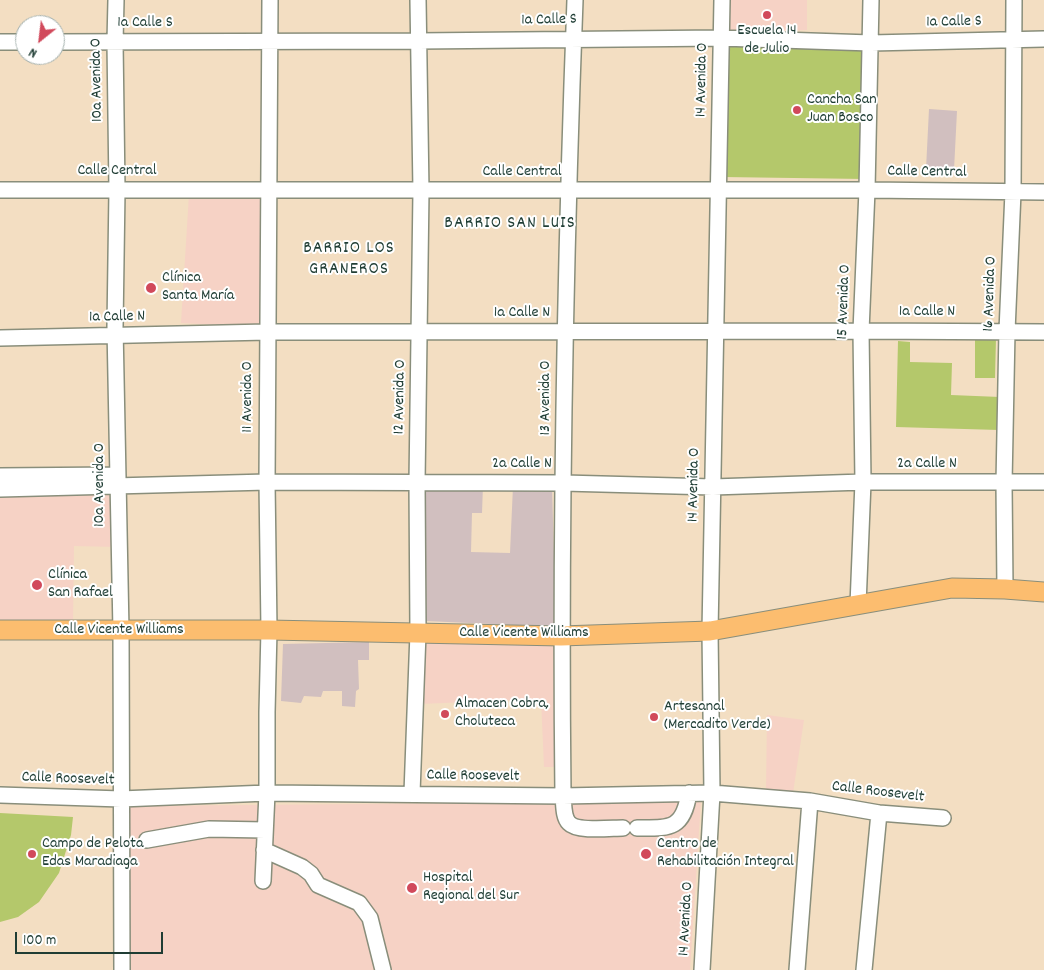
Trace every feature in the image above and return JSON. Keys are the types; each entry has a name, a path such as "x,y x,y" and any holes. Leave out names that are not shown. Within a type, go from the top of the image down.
{"main road":[{"name":"Calle Vicente Williams","path":"0,630 269,630 561,636 710,631 952,588 1044,592"}],"street":[{"name":"10a Avenida O","path":"116,0 116,331 121,631 122,970"},
{"name":"11 Avenida O","path":"263,881 267,793 269,630 267,332 270,190 270,0"},
{"name":"12 Avenida O","path":"412,793 418,633 417,482 421,190 418,0"},
{"name":"13 Avenida O","path":"575,0 565,332 561,636 563,796 566,818 576,828 660,828 673,826 686,810 689,793"},
{"name":"14 Avenida O","path":"702,970 712,793 710,631 722,0"},
{"name":"15 Avenida O","path":"858,605 863,482 861,331 871,0"},
{"name":"16 Avenida O","path":"1005,589 1004,483 1007,331 1013,192 1014,0"},
{"name":"1a Calle S","path":"65,42 721,38 871,43 1044,39"},
{"path":"0,42 15,42"},
{"name":"Calle Central","path":"0,190 866,190 1044,192"},
{"name":"1a Calle N","path":"0,327 116,331 267,332 1044,332"},
{"name":"1a Calle N","path":"0,338 116,331"},
{"name":"2a Calle N","path":"0,476 118,481 564,482 713,487 863,482 1044,482"},
{"name":"2a Calle N","path":"0,489 118,481"},
{"name":"Calle Roosevelt","path":"0,795 121,799 267,793 563,796 712,793 810,801 879,813 943,818"},
{"path":"798,970 810,801"},
{"path":"864,970 879,813"},
{"path":"147,840 208,829 265,830"},
{"path":"264,850 302,867 311,874 318,885 359,904 370,918 383,970"}],"shaded area":[{"name":"Escuela 14 de Julio","path":"728,0 807,0 807,30 728,32"},
{"path":"929,109 957,111 954,170 926,169"},
{"path":"189,194 263,196 261,327 181,323"},
{"path":"425,485 483,485 482,513 472,513 471,552 510,553 513,486 552,486 556,627 426,621"},
{"name":"Clínica San Rafael","path":"116,489 118,547 74,546 73,624 0,624 0,492"},
{"path":"422,639 557,641 554,767 544,767 541,699 420,704"},
{"path":"369,642 369,660 358,660 359,689 356,691 355,707 342,706 342,691 323,691 321,697 304,696 301,703 281,701 283,644"},
{"path":"767,715 804,720 793,793 766,789"},
{"name":"Hospital Regional del Sur","path":"701,801 690,970 129,970 130,806"}],"green space":[{"name":"Cancha San Juan Bosco","path":"871,39 865,179 723,177 728,43"},
{"path":"975,337 996,338 995,378 975,378"},
{"path":"898,341 910,342 910,362 952,363 951,395 1000,397 999,430 896,427"},
{"name":"Campo de Pelota Edas Maradiaga","path":"0,813 73,817 71,835 59,873 39,902 18,917 0,922"}],"place":[{"name":"Escuela 14 de Julio","path":"767,15"},
{"name":"Cancha San Juan Bosco","path":"797,110"},
{"name":"Clínica Santa María","path":"151,288"},
{"name":"Clínica San Rafael","path":"37,585"},
{"name":"Almacen Cobra, Choluteca","path":"445,714"},
{"name":"Artesanal (Mercadito Verde)","path":"654,717"},
{"name":"Campo de Pelota Edas Maradiaga","path":"32,854"},
{"name":"Centro de Rehabilitación Integral","path":"646,854"},
{"name":"Hospital Regional del Sur","path":"412,888"}],"district":[{"name":"BARRIO SAN LUIS","path":"510,225"},
{"name":"BARRIO LOS GRANEROS","path":"349,260"}]}
